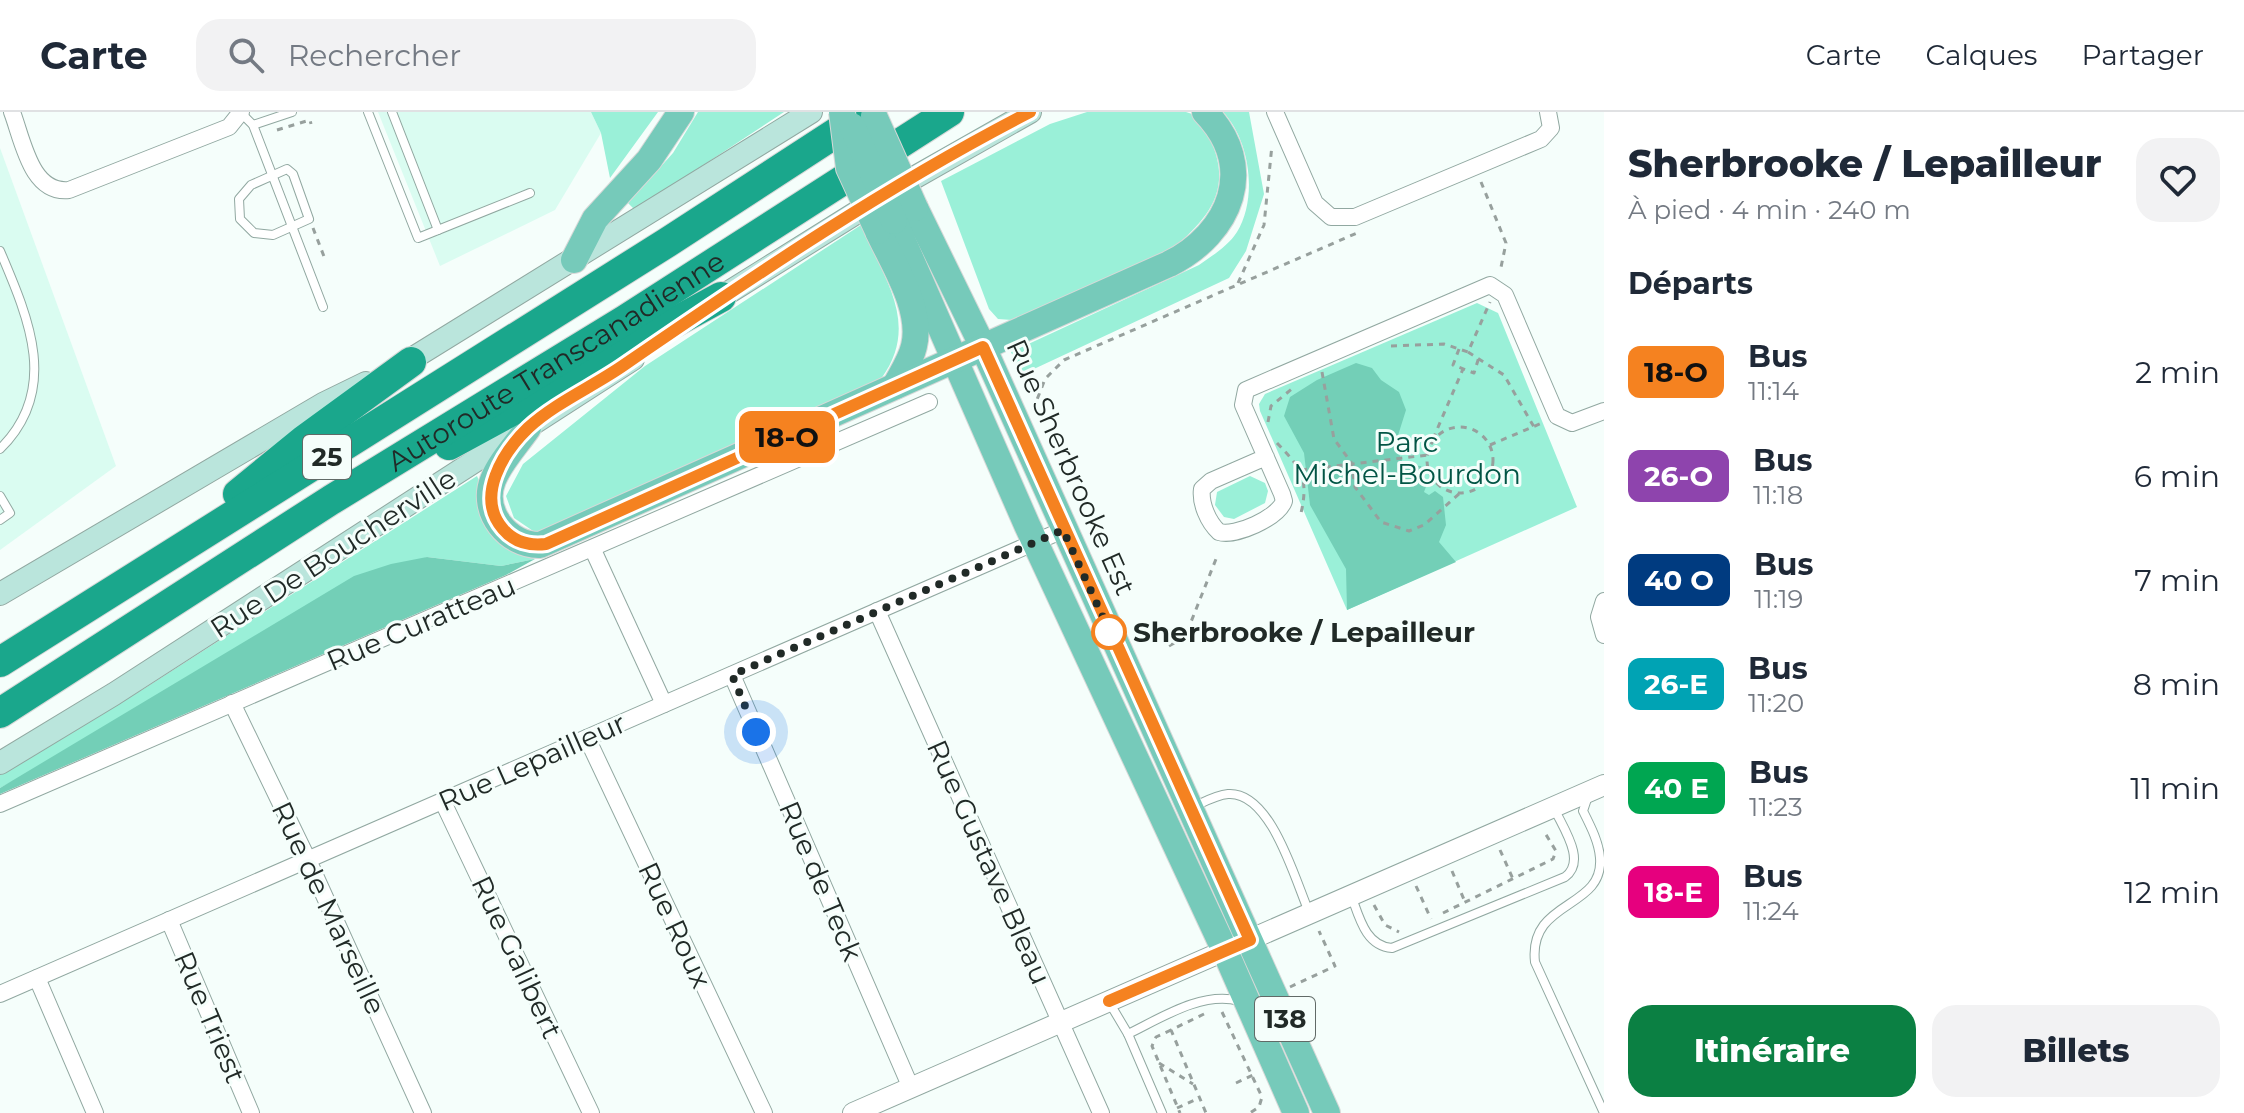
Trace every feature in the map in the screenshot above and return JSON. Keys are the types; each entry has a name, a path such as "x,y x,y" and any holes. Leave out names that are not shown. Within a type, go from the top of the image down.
{"highway":[{"name":"Autoroute Transcanadienne","path":"0,713 331,500 638,312 949,112"},
{"name":"Autoroute Transcanadienne","path":"0,662 872,113"},
{"path":"331,500 484,429 721,297"},
{"path":"137,577 304,440 411,362"}],"main road":[{"path":"574,260 595,219 649,160 681,112"},
{"path":"0,594 323,404 411,362 811,112"},
{"path":"844,112 849,168 896,220 908,298 916,327 913,352 895,386"},
{"name":"Rue De Boucherville","path":"0,763 114,694 528,428 721,297 908,181 1030,112"},
{"path":"528,428 493,479 490,495 493,511 504,530 524,543 540,545 1169,264 1209,238 1227,208 1232,169 1226,142 1205,112"},
{"name":"Rue Sherbrooke Est","path":"872,113 896,220 1093,669 1225,951 1292,1112"},
{"name":"Rue Sherbrooke Est","path":"896,220 983,347 1323,1106"}],"street":[{"path":"12,112 37,174 48,188 69,190 229,127 245,117"},
{"path":"1275,112 1319,209 1354,226 1541,139 1550,120"},
{"path":"1266,457 1211,481 1202,489 1202,501 1210,523 1219,532 1231,533 1272,515 1282,507 1282,494 1266,457 1243,405 1246,390 1483,286 1497,286 1505,295 1557,416 1572,423 1604,411"},
{"name":"Rue Curatteau","path":"0,804 929,402"},
{"name":"Rue Lepailleur","path":"0,994 1063,530"},
{"path":"593,550 664,704"},
{"path":"1604,601 1599,617 1604,635"},
{"name":"Rue Gustave Bleau","path":"877,611 1101,1113"},
{"name":"Rue de Teck","path":"732,675 911,1088"},
{"name":"Rue de Marseille","path":"232,703 308,860 417,1111"},
{"name":"Rue Roux","path":"587,738 764,1113"},
{"path":"853,1113 1250,940 1314,922 1351,895 1597,788"},
{"name":"Rue Galibert","path":"443,802 591,1113"},
{"name":"Rue Triest","path":"169,920 251,1113"},
{"path":"37,978 95,1113"}],"lane":[{"path":"292,112 245,117 272,175 323,307"},
{"path":"368,112 418,238 530,193"},
{"path":"392,112 438,230"},
{"path":"290,170 309,215 307,221 263,236 246,227 240,219 239,199 244,192 272,175 290,170"},
{"path":"0,251 16,289 35,364 35,390 18,431 0,449"},
{"path":"0,496 10,513 0,520"},
{"path":"1093,669 1119,654"},
{"path":"1597,788 1583,811 1597,843 1599,872 1585,894 1548,917 1540,927 1534,950 1535,962 1604,1113"},
{"path":"1192,808 1226,794 1246,797 1263,809 1314,922"},
{"path":"1351,895 1364,928 1379,945 1392,948 1416,940 1570,873 1576,859 1554,808"},
{"path":"1128,1034 1206,999 1224,997 1248,1004"},
{"path":"1109,1001 1128,1034 1162,1113"},
{"path":"1292,1112 1323,1106"}],"path":[{"path":"1235,286 1264,225 1272,141"},
{"path":"1468,352 1497,286 1506,243 1481,182"},
{"path":"1033,419 1041,386 1058,364 1235,286 1354,226"},
{"path":"313,228 325,259"},
{"path":"1385,347 1425,343 1459,349 1479,357 1504,375 1534,427"},
{"path":"1459,349 1453,365 1474,373 1479,357"},
{"path":"1314,375 1333,367"},
{"path":"1460,493 1436,483 1427,463 1463,369"},
{"path":"1322,372 1334,439 1351,462 1355,487 1365,505 1381,522 1397,530 1409,531 1424,525 1460,493 1475,490 1490,476 1493,466 1490,445 1484,436 1463,426 1451,427 1433,441"},
{"path":"1269,425 1271,406 1299,384"},
{"path":"1490,445 1557,416"},
{"path":"1272,435 1301,470 1305,491 1301,513"},
{"path":"1301,470 1428,455"},
{"path":"1169,646 1185,637 1218,554"},
{"path":"1416,886 1430,920 1514,881 1556,857 1550,838 1545,833"},
{"path":"1500,850 1514,881"},
{"path":"1452,871 1465,902"},
{"path":"1374,905 1389,929 1402,932"},
{"path":"1286,988 1335,966 1314,922"},
{"path":"1215,1011 1227,1017 1264,1098 1259,1107 1250,1113"},
{"path":"1153,1041 1207,1013"},
{"path":"1171,1030 1206,1113"},
{"path":"1151,1035 1158,1063 1178,1110 1199,1098"},
{"path":"1158,1063 1193,1084"},
{"path":"1236,1083 1253,1075"}],"shaded area":[{"path":"378,112 591,112 601,133 555,210 440,266"},
{"path":"0,148 116,466 0,550"}],"green space":[{"path":"591,112 658,112 610,178 601,133"},
{"path":"698,112 784,112 635,210 628,203 673,153"},
{"path":"1087,112 1186,112 1194,116 1206,130 1217,156 1218,187 1214,200 1197,225 1172,249 1012,320 998,319 989,309 941,181 1050,124"},
{"path":"1223,112 1249,112 1264,194 1246,251 1229,278 1021,375 1011,352 1199,265 1220,250 1237,232 1247,203 1248,170 1240,138"},
{"path":"861,225 888,283 898,320 898,339 893,359 881,379 536,533 514,518 506,496 523,464 645,366"},
{"name":"Parc Michel-Bourdon","path":"1477,303 1498,313 1577,507 1347,610 1259,404 1265,394"},
{"path":"1356,363 1372,368 1381,380 1399,392 1406,410 1395,445 1404,465 1421,466 1427,484 1424,492 1429,495 1435,491 1443,497 1446,525 1439,542 1456,562 1347,610 1346,569 1310,505 1304,453 1284,416 1290,397 1317,380"},
{"path":"477,476 507,545 535,559 501,566 427,557 0,788 0,775 145,688"},
{"path":"1250,476 1265,483 1268,491 1265,503 1234,519 1224,517 1215,505 1217,492"},
{"path":"427,557 501,566 535,559 506,575 0,794 0,788 354,576"}],"bus line":[{"name":"18-O","path":"1030,112 913,177 721,297 528,428 493,479 490,495 491,506 504,530 519,541 546,544 983,347 1150,724 1185,793 1250,940 1109,1001"}],"place":[{"name":"Sherbrooke / Lepailleur","path":"1109,632"}],"route":[{"path":"756,732 732,675 1063,530 1112,637 1109,632"}]}
